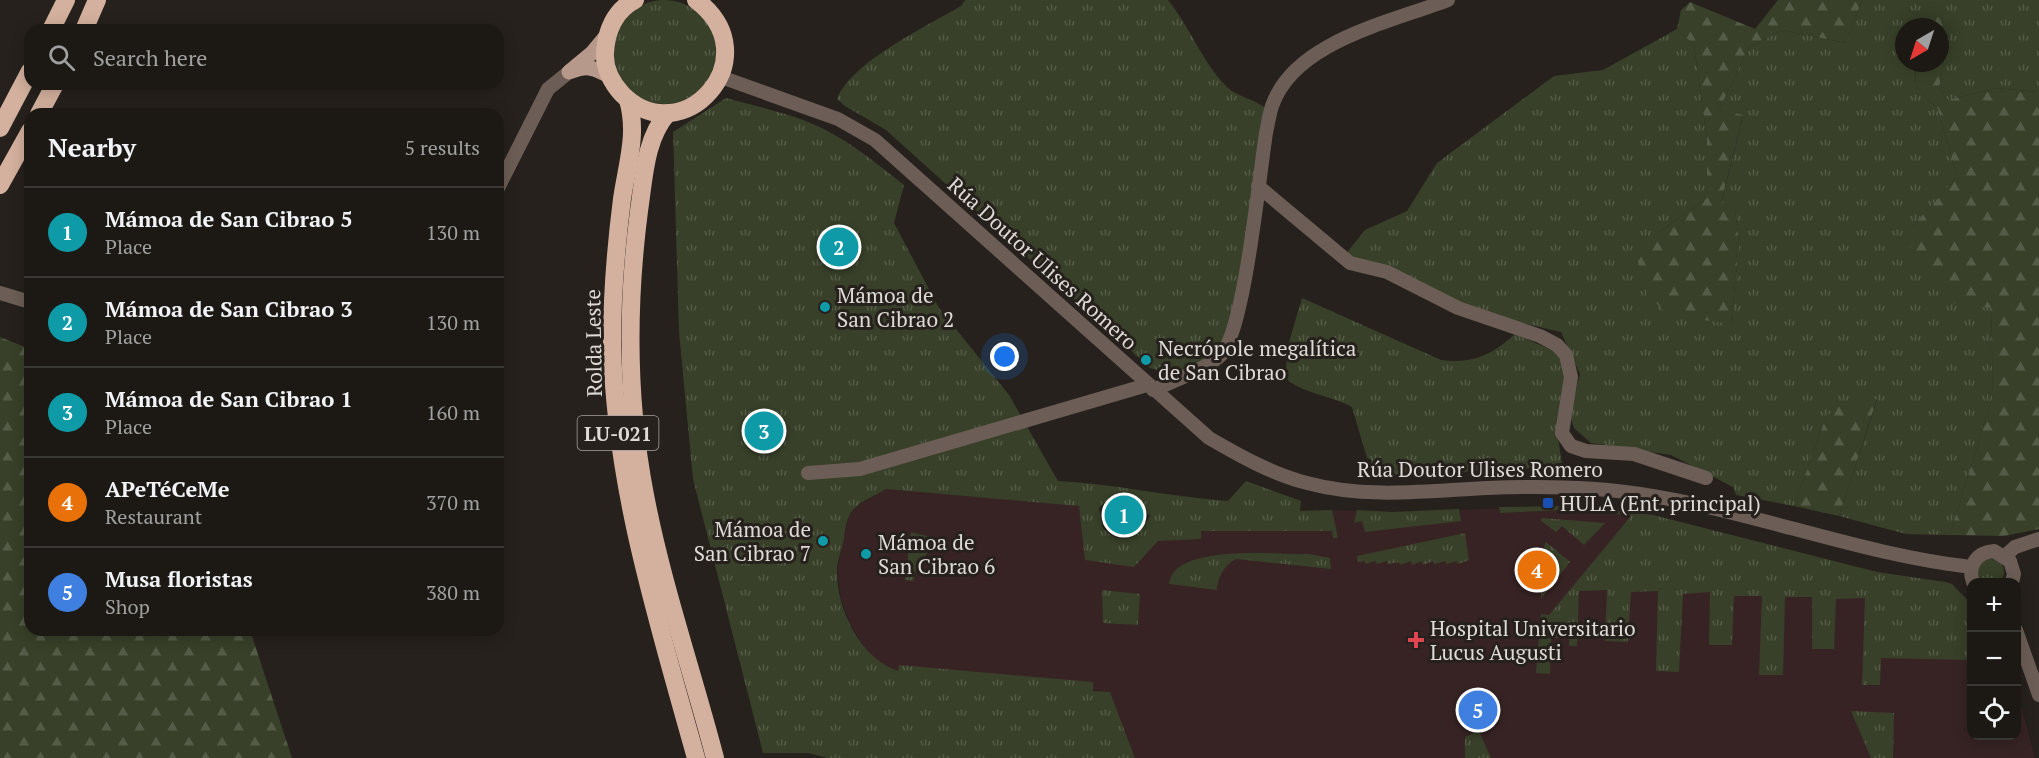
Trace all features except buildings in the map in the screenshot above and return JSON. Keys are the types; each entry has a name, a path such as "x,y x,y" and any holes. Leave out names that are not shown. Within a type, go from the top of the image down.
{"highway":[{"path":"54,24 66,0"},
{"path":"87,24 97,0"},
{"path":"609,76 604,56 607,35 615,17 635,0"},
{"path":"668,113 685,110 700,102 712,91 721,77 725,55 723,33 703,3"},
{"name":"Rolda Leste","path":"609,76 628,100 654,112 668,113 651,140 636,233 631,312 633,398 642,476 656,543 715,758"},
{"path":"0,128 24,82"},
{"path":"42,108 52,90"},
{"name":"Rolda Leste","path":"628,100 633,133 622,198 613,316 618,429 637,546 696,758"},
{"path":"0,185 24,142"}],"main road":[{"path":"569,72 592,53 607,35"},
{"path":"569,72 583,67 594,67 609,76"}],"street":[{"path":"808,473 860,469 1150,388 1220,356 1230,342 1239,312 1272,105 1286,82 1303,64 1336,44 1382,22 1448,0"},
{"path":"504,176 548,89 569,72"},
{"name":"Rúa Doutor Ulises Romero","path":"721,77 838,119 875,140 1150,388 1209,438 1244,458 1308,483 1372,493 1530,487 1600,488 1676,500 1879,553 1971,567"},
{"path":"1258,186 1350,263 1387,272 1458,308 1540,336 1557,345 1566,355 1571,377 1562,433 1571,446 1586,451 1634,454 1706,478"},
{"path":"0,293 24,300"},
{"path":"2006,555 2015,547 2039,539"},
{"path":"1972,578 1971,567 1978,556 1989,551 2006,555 2014,567 2013,578"},
{"path":"2017,632 2039,695"}],"shaded area":[{"name":"Hospital Universitario Lucus Augusti","path":"886,489 1099,507 1103,528 1115,538 1124,539 1134,537 1141,531 1150,514 1332,510 1392,512 1580,506 1653,515 1877,572 1952,584 1967,600 1967,740 2021,740 2021,705 2035,758 1135,758 1110,692 898,671 870,656 850,624 841,599 837,570 849,515 859,505"}],"green space":[{"path":"664,0 684,4 701,15 712,32 716,52 712,72 701,89 684,100 664,104 644,100 627,89 616,72 612,52 616,32 627,15 644,4"},
{"path":"965,0 1168,0 1210,67 1227,87 1268,110 1242,266 1225,342 1213,355 1185,369 1168,373 1150,368 886,130 837,99 845,85 873,59 911,34 961,6"},
{"path":"1778,0 1862,0 1846,43 1782,30 1749,47 1719,110 1743,115 1721,203 1735,209 1739,244 1731,324 1668,315 1647,294 1637,259 1659,232 1707,198 1707,140 1694,45 1677,29 1681,10 1690,2 1755,29"},
{"path":"1862,0 2039,0 2039,92 1997,88 1948,100 1939,88 1942,72 1949,72 1951,22 1949,18 1895,18 1895,72 1915,72 1916,86 1938,109 1957,177 1911,228 1991,307 1993,395 1950,535 1906,534 1839,516 1877,400 1826,417 1794,506 1736,495 1733,487 1671,455 1591,443 1574,428 1570,415 1580,374 1561,332 1488,315 1345,255 1365,230 1407,211 1437,163 1554,76 1603,70 1677,29 1694,45 1707,140 1707,198 1659,232 1731,324 1739,244 1735,209 1721,204 1743,116 1719,110 1749,47 1782,30 1846,43"},
{"path":"1930,11 1943,18 1920,18"},
{"path":"1915,72 1942,72 1939,88 1948,100 1997,88 2039,92 2039,529 2004,536 1950,535 1993,395 1991,308 1956,304 1911,256 1911,228 1957,177 1938,109 1916,86"},
{"path":"726,98 789,115 824,129 875,162 904,185 894,223 939,308 1009,395 1058,481 1228,501 1246,481 1301,501 1300,511 1332,510 1338,538 1333,538 1332,531 1201,531 1201,539 1158,541 1134,567 1085,560 1079,506 886,489 852,511 847,521 837,566 838,585 846,616 853,631 873,656 898,671 899,665 1093,682 1093,691 1110,692 1135,758 828,758 808,753 763,753 693,479 679,332 673,132","holes":["1122,492 1139,498 1147,514 1150,515 1136,534 1123,538 1110,534 1103,528 1099,508 1111,496"]},
{"path":"1302,298 1441,360 1463,361 1490,353 1515,334 1554,351 1561,360 1566,376 1557,432 1562,463 1557,467 1393,475 1372,472 1371,460 1367,458 1352,407 1296,386 1285,376 1289,342"},
{"path":"0,337 24,347 24,636 252,636 292,758 0,758"},
{"path":"1877,399 1839,516 1794,506 1826,417 1840,404"},
{"path":"1580,506 1653,515 1877,572 1952,584 1967,600 1967,660 1881,658 1880,685 1862,685 1865,598 1836,599 1834,649 1812,649 1812,597 1785,597 1783,675 1759,675 1762,596 1734,596 1732,645 1709,645 1710,592 1683,594 1679,672 1656,671 1658,591 1631,592 1628,642 1605,641 1607,590 1579,591 1577,646 1569,646 1569,637 1551,638 1550,674 1536,673 1541,614 1549,615 1631,516 1582,509 1500,513 1499,507"},
{"path":"1459,509 1461,521 1365,532 1362,521 1354,523 1357,510 1392,512"},
{"path":"1542,518 1605,523 1584,545 1562,526 1556,532 1540,520"},
{"path":"911,532 934,538 923,561 918,561 913,581 905,580"},
{"path":"1465,533 1469,560 1458,564 1457,561 1435,564 1433,561 1423,565 1422,561 1412,565 1411,561 1400,565 1399,562 1388,564 1387,561 1377,564 1375,561 1366,564 1364,561 1358,562 1357,556"},
{"path":"1546,542 1570,562 1541,599 1544,546"},
{"path":"1252,553 1309,554 1330,558 1331,569 1236,559 1222,572 1217,590 1169,584 1175,571 1188,562 1207,557"},
{"path":"1986,560 1996,560 2003,567 2002,578 1979,577 1979,567"},
{"path":"1102,590 1140,594 1138,625 1103,623"},
{"path":"1851,711 1894,713 1893,758 1871,758"},
{"path":"1479,731 1491,758 1465,758 1465,737"}],"place":[{"name":"Mámoa de San Cibrao 3","path":"839,247"},
{"name":"Mámoa de San Cibrao 2","path":"825,307"},
{"name":"Necrópole megalítica de San Cibrao","path":"1146,360"},
{"name":"Mámoa de San Cibrao 1","path":"764,431"},
{"name":"HULA (Ent. principal)","path":"1548,503"},
{"name":"Mámoa de San Cibrao 5","path":"1124,515"},
{"name":"Mámoa de San Cibrao 7","path":"823,541"},
{"name":"Mámoa de San Cibrao 6","path":"866,554"},
{"name":"APeTéCeMe","path":"1537,570"},
{"name":"Hospital Universitario Lucus Augusti","path":"1416,640"},
{"name":"Musa floristas","path":"1478,710"}]}
